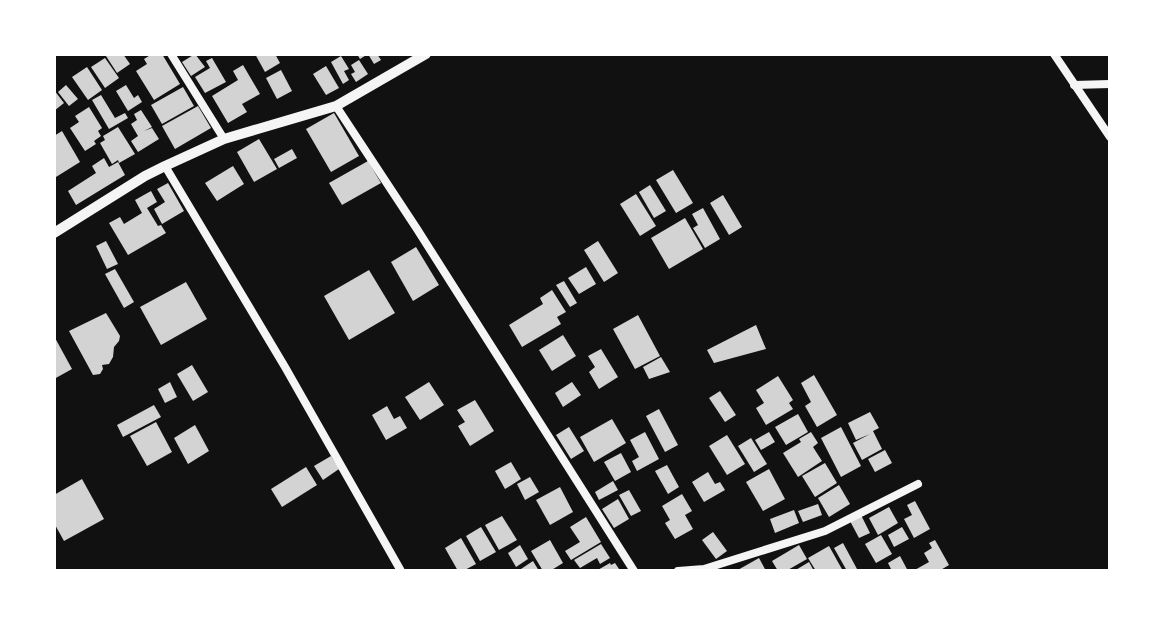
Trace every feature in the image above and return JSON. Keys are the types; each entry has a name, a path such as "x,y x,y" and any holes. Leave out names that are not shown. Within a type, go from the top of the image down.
{"street":[{"path":"171,54 224,139"},
{"path":"54,233 165,166 224,139 336,106 426,54"},
{"path":"1054,54 1110,137"},
{"path":"1074,85 1110,84"},
{"path":"336,106 634,571"},
{"path":"165,166 285,367 401,571"},
{"path":"678,571 704,569 825,531 918,484"}],"building":[{"path":"123,54 130,64 117,73 106,56"},
{"path":"152,54 162,54 180,84 154,100 136,71 147,64 144,59"},
{"path":"195,54 205,67 191,76 182,62"},
{"path":"255,54 275,54 280,63 265,72"},
{"path":"368,54 377,54 381,60 374,64"},
{"path":"341,56 349,69 344,71 349,80 343,84 331,62"},
{"path":"105,58 119,78 105,88 91,67"},
{"path":"212,58 226,82 205,93 195,77 210,68 206,61"},
{"path":"359,60 368,74 356,82 351,74 355,72 351,65"},
{"path":"243,65 260,94 242,104 247,112 228,123 212,96 238,80 233,71"},
{"path":"326,66 339,88 326,95 313,74"},
{"path":"87,67 102,90 88,100 72,77"},
{"path":"281,70 292,91 277,99 266,78"},
{"path":"66,85 78,99 69,106 58,92"},
{"path":"126,85 134,98 138,95 142,102 128,111 116,91"},
{"path":"183,87 194,106 162,124 151,105"},
{"path":"54,90 64,103 54,111"},
{"path":"101,95 115,118 125,113 128,118 109,129 92,100"},
{"path":"198,106 211,128 175,149 162,126"},
{"path":"89,107 102,128 98,131 101,136 94,141 96,144 85,151 70,128 79,122 75,116"},
{"path":"141,110 152,127 144,131 152,128 159,139 138,152 131,141 138,136 131,124 137,120 134,114"},
{"path":"334,113 359,156 331,172 306,129"},
{"path":"118,127 135,154 112,164 100,143 105,140 103,136"},
{"path":"62,131 80,162 56,177 54,136"},
{"path":"259,139 277,169 254,182 237,152"},
{"path":"292,149 297,158 279,168 274,159"},
{"path":"104,158 109,167 118,162 125,175 76,205 68,191 96,173 92,166"},
{"path":"368,161 381,183 342,205 329,183"},
{"path":"233,166 244,184 217,201 205,183"},
{"path":"673,170 693,203 676,213 656,180"},
{"path":"168,183 184,211 162,224 154,209 165,202 157,189"},
{"path":"650,185 666,211 654,218 639,192"},
{"path":"151,191 157,202 147,208 166,233 128,255 109,223 120,217 124,224 142,213 135,200"},
{"path":"636,194 656,226 640,236 620,204"},
{"path":"723,195 742,227 729,235 710,203"},
{"path":"703,208 720,239 705,248 693,228 698,225 692,214"},
{"path":"685,218 703,249 669,269 651,238"},
{"path":"106,241 118,264 107,269 96,246"},
{"path":"598,241 618,273 604,282 584,250"},
{"path":"416,247 439,285 413,301 391,262"},
{"path":"586,267 596,284 579,294 568,278"},
{"path":"115,269 134,302 124,308 105,274"},
{"path":"369,270 395,313 349,340 324,296"},
{"path":"564,281 577,303 570,307 556,285"},
{"path":"186,282 207,319 161,345 140,307"},
{"path":"552,290 566,312 557,317 561,324 522,347 509,325 543,304 540,298"},
{"path":"106,313 120,336 119,341 109,364 102,365 100,374 93,375 69,331"},
{"path":"638,315 660,356 635,369 613,329"},
{"path":"756,325 766,349 714,363 707,350"},
{"path":"563,335 576,356 552,371 539,350"},
{"path":"54,336 72,369 54,379"},
{"path":"601,349 618,377 599,389 589,372 595,367 588,356"},
{"path":"661,357 670,372 649,379 643,367"},
{"path":"192,365 208,392 193,401 177,374"},
{"path":"814,375 837,415 817,427 805,406 811,402 801,383"},
{"path":"778,376 793,400 789,403 793,409 766,425 756,408 764,403 756,390"},
{"path":"170,382 177,397 165,403 158,389"},
{"path":"429,382 444,405 420,420 405,397"},
{"path":"572,382 581,395 563,407 555,393"},
{"path":"720,391 736,415 725,422 709,398"},
{"path":"475,400 494,431 470,446 458,426 465,422 457,410"},
{"path":"154,405 161,417 123,437 117,425"},
{"path":"387,406 394,419 400,416 407,428 386,440 372,415"},
{"path":"659,409 678,445 665,452 646,416"},
{"path":"870,412 879,428 873,431 882,449 862,460 853,443 870,434 856,440 848,423"},
{"path":"798,414 808,432 786,445 775,427"},
{"path":"612,419 626,443 594,462 580,437"},
{"path":"156,422 172,452 147,466 130,436"},
{"path":"195,425 209,451 188,464 174,438"},
{"path":"569,427 584,451 571,459 556,435"},
{"path":"841,427 861,466 841,477 821,438"},
{"path":"645,432 659,459 637,471 632,461 639,457 630,440"},
{"path":"769,432 775,442 761,450 755,440"},
{"path":"811,432 818,443 813,447 822,461 798,477 783,453"},
{"path":"727,435 745,464 727,475 709,446"},
{"path":"751,438 767,464 754,472 738,446"},
{"path":"885,450 892,463 875,472 868,459"},
{"path":"621,453 631,472 615,481 604,462"},
{"path":"331,456 339,469 323,480 314,466"},
{"path":"511,462 521,479 505,489 495,471"},
{"path":"825,463 837,483 815,497 802,476"},
{"path":"667,465 679,487 668,494 655,471"},
{"path":"306,467 317,485 282,507 271,489"},
{"path":"769,469 785,499 763,511 746,482"},
{"path":"708,472 715,484 720,482 725,490 704,502 692,482"},
{"path":"530,477 539,492 525,500 517,484"},
{"path":"82,479 104,519 64,541 54,523 54,495"},
{"path":"613,481 618,490 599,500 595,492"},
{"path":"839,485 850,504 829,517 818,498"},
{"path":"560,487 573,512 550,525 536,500"},
{"path":"629,490 641,511 631,516 619,495"},
{"path":"682,494 692,511 685,515 693,529 675,539 665,523 670,520 662,506"},
{"path":"618,499 629,519 614,528 602,509"},
{"path":"915,501 930,529 914,538 904,519 912,515 907,505"},
{"path":"818,504 822,515 803,522 798,511"},
{"path":"889,507 898,523 878,535 869,518"},
{"path":"794,510 799,523 775,533 770,519"},
{"path":"861,515 870,533 859,538 850,521"},
{"path":"502,516 517,540 499,550 485,525"},
{"path":"586,517 601,542 571,560 565,551 580,542 570,527"},
{"path":"481,527 496,552 480,561 466,536"},
{"path":"902,527 909,539 894,547 888,535"},
{"path":"713,532 727,551 716,559 702,540"},
{"path":"881,535 892,554 876,563 865,544"},
{"path":"461,538 476,564 458,571 445,548"},
{"path":"550,540 563,563 550,571 543,571 531,551"},
{"path":"935,540 949,565 939,571 913,571 929,562 924,553 932,548 929,543"},
{"path":"843,543 857,569 853,571 847,571 834,548"},
{"path":"601,544 610,558 600,564 597,558 580,568 574,560"},
{"path":"520,545 528,559 516,567 508,553"},
{"path":"799,545 807,559 786,571 778,571 772,561"},
{"path":"829,546 843,571 816,571 808,558"},
{"path":"900,556 908,571 892,571 888,563"},
{"path":"759,558 766,571 736,571"},
{"path":"533,561 539,571 522,571 521,569"},
{"path":"809,562 814,571 794,571"},
{"path":"615,563 619,569 596,571"}]}
